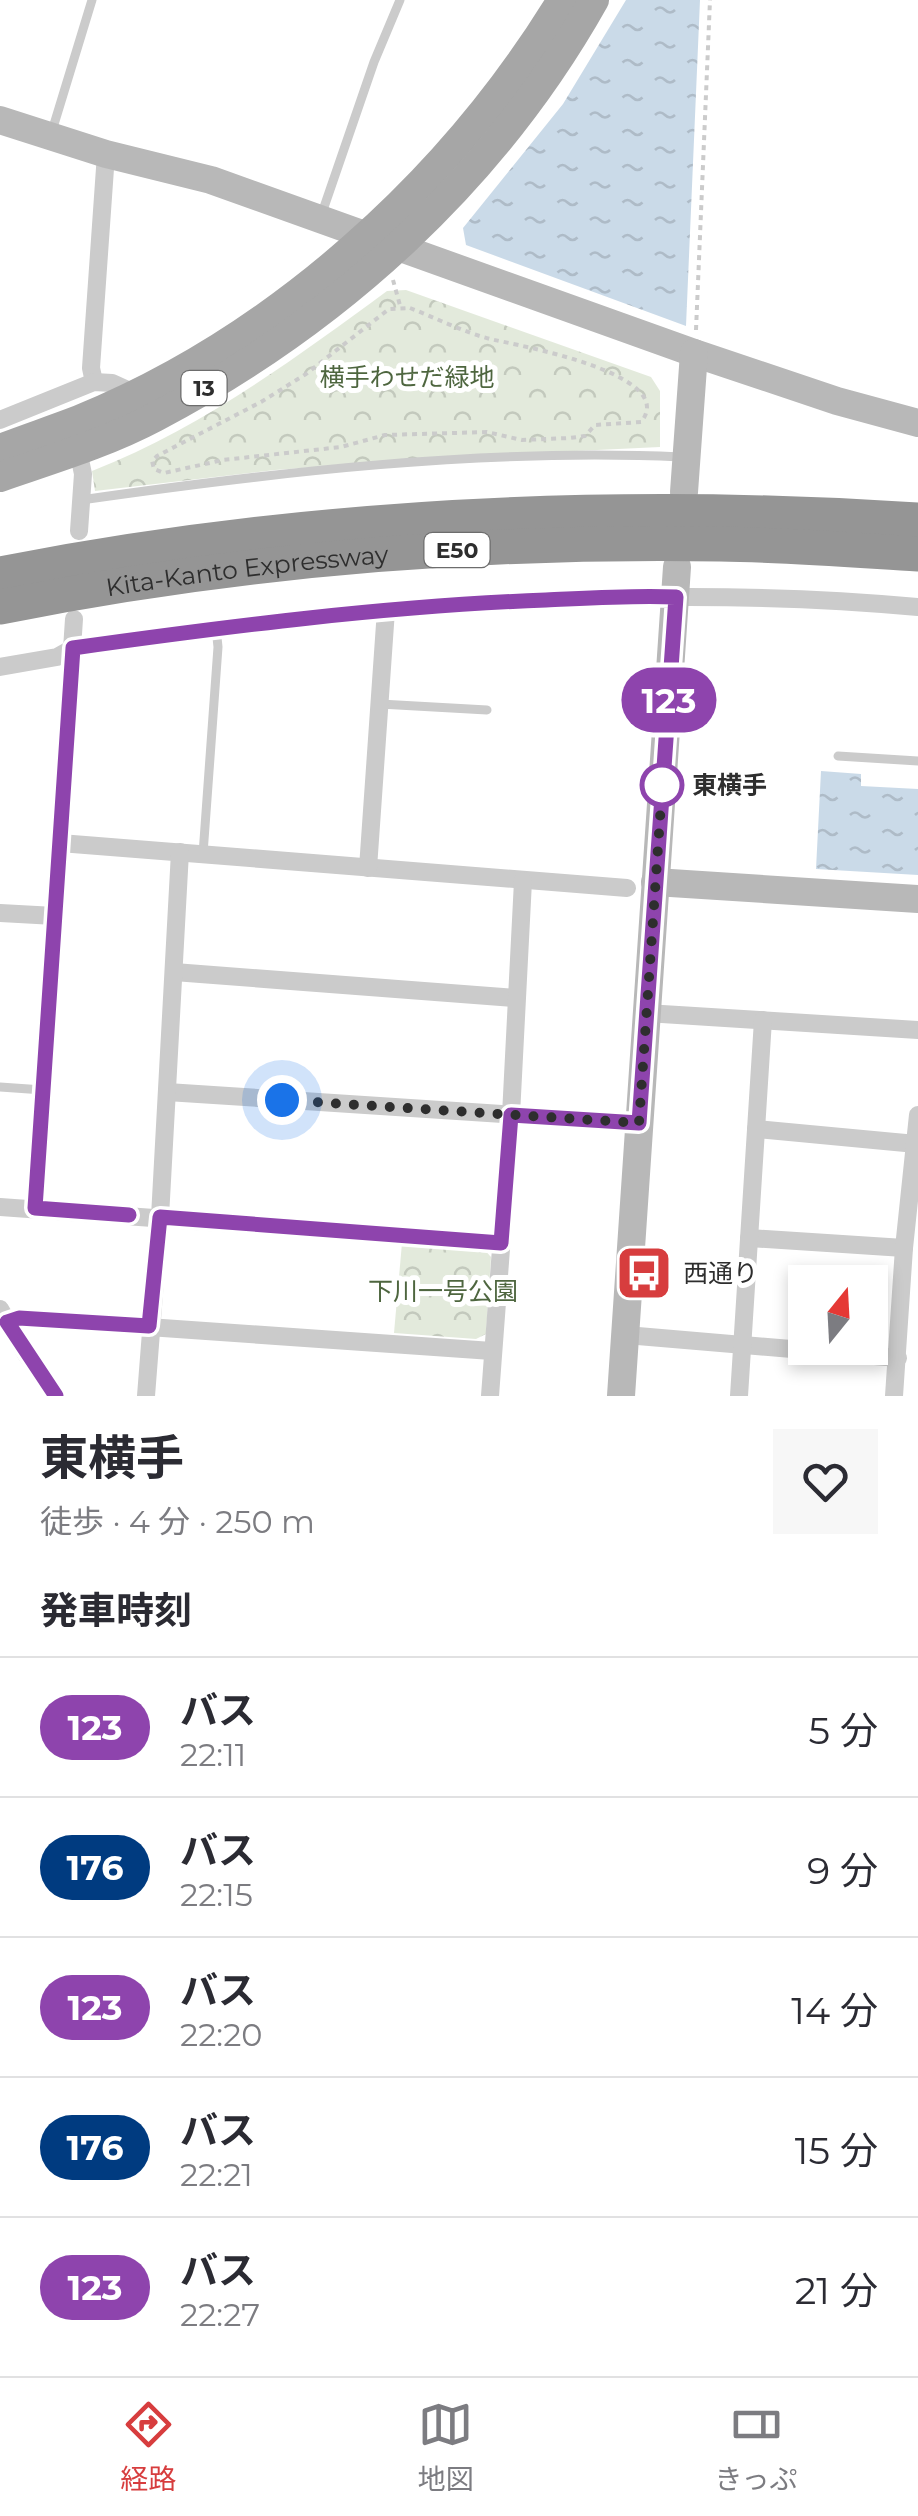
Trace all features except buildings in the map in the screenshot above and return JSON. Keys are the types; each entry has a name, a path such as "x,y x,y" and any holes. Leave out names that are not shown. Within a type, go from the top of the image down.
{"highway":[{"name":"Kita-Kanto Expressway","path":"0,574 161,546 402,520 645,512 918,520"},
{"name":"Kita-Kanto Expressway","path":"0,607 166,578 404,552 723,544 918,554"}],"main road":[{"name":"13","path":"0,449 81,419 205,355 257,321 359,241 432,170 484,110 526,57 562,0"},
{"name":"13","path":"0,477 153,418 284,340 393,262 522,109 594,0"}],"street":[{"path":"0,120 106,154 212,180 320,218 393,262 918,423"},
{"path":"106,154 179,185 359,241"},
{"path":"94,382 91,368 106,154"},
{"path":"694,355 820,413 918,436"},
{"path":"684,492 694,355"},
{"path":"0,420 94,382 112,383 134,393"},
{"path":"78,450 83,474 79,531"},
{"path":"621,1396 677,567"},
{"path":"0,667 57,657 73,648 216,628 494,602 676,597 918,607"},
{"path":"368,868 386,610"},
{"path":"35,1208 74,618"},
{"path":"60,843 626,888"},
{"path":"146,1396 180,852"},
{"path":"490,1396 511,1115 523,880"},
{"path":"656,882 918,898"},
{"path":"0,912 55,916"},
{"path":"174,972 515,998"},
{"path":"646,1013 918,1030"},
{"path":"739,1396 763,1020"},
{"path":"167,1092 639,1123"},
{"path":"894,1396 918,1115"},
{"path":"756,1129 916,1144"},
{"path":"0,1207 501,1243"},
{"path":"750,1238 904,1248"},
{"path":"3,1315 492,1351"},
{"path":"3,1315 56,1396"},
{"path":"626,1335 898,1358"}],"lane":[{"path":"50,137 92,0"},
{"path":"320,218 374,62 400,0"},
{"path":"81,500 290,473 438,462 687,457"},
{"path":"203,854 218,647 216,628"},
{"path":"379,704 487,710"},
{"path":"838,756 918,761"},
{"path":"0,1087 43,1090"}],"path":[{"path":"694,355 710,0"},
{"path":"393,262 402,309"},
{"path":"410,308 487,338 538,348 620,377 641,391 646,416 640,422 596,425 585,436 570,438 522,440 487,432 385,435 341,447 222,460 164,473 154,469 152,461 158,456 262,402 306,374 389,309 402,309 410,308"}],"green space":[{"name":"横手わせだ緑地","path":"406,290 651,377 660,391 660,447 275,470 95,491 92,471 208,413 281,367 387,291"},
{"name":"下川一号公園","path":"402,1243 482,1247 491,1257 486,1334 476,1339 394,1333"}],"water":[{"path":"626,0 700,0 686,326 466,245 463,228 563,104"},
{"path":"821,771 861,774 861,786 918,789 918,875 816,869"}],"bus line":[{"name":"123","path":"56,1396 7,1322 19,1318 149,1326 160,1217 501,1243 511,1115 639,1123 676,597 494,602 386,610 73,648 35,1208 129,1215"}],"place":[{"name":"東横手","path":"662,785"},
{"name":"西通り","path":"644,1273"}],"route":[{"path":"282,1100 639,1123 663,775 662,785"}]}
